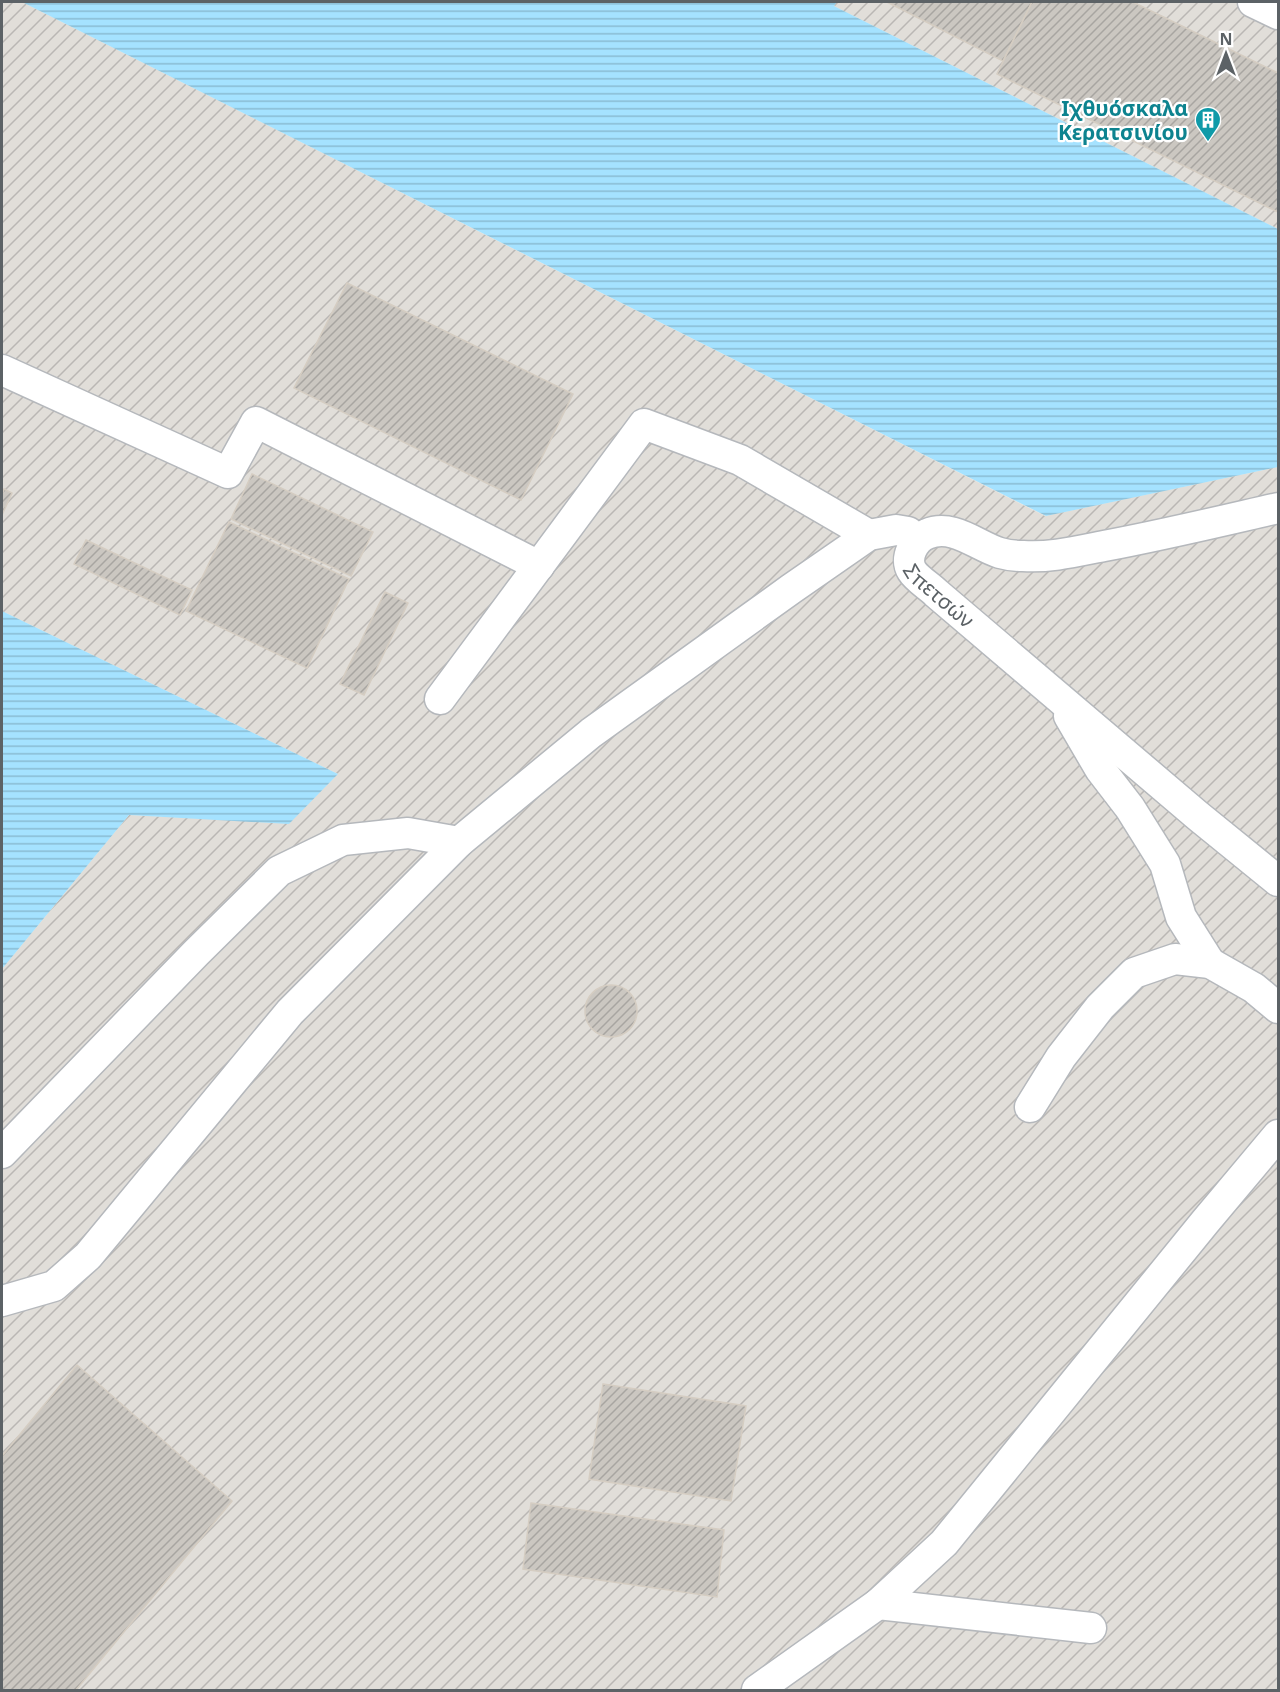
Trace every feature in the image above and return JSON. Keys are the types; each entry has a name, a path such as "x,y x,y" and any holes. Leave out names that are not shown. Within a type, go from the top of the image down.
{"street":[{"path":"1253,2 1278,14"},
{"path":"2,370 228,473 256,422 539,566"},
{"path":"440,699 644,424 740,460 869,535"},
{"name":"Σπετσών","path":"1278,508 1126,542 1044,556 1001,554 956,533 926,534 916,541 909,561 912,572 1198,816 1278,881"},
{"path":"2,1301 54,1286 88,1256 290,1012 459,842 591,734 869,535 896,530 908,532 916,541"},
{"path":"1057,695 1100,769 1130,808 1165,864 1181,916 1210,963"},
{"path":"2,1153 279,871 343,840 408,833 459,842"},
{"path":"1030,1107 1061,1057 1100,1007 1134,973 1175,959 1210,963 1254,988 1278,1008"},
{"path":"757,1690 878,1604 944,1543 1197,1231 1278,1135"},
{"path":"878,1604 1090,1628"}],"shaded area":[{"path":"2,2 22,2 1045,516 1278,467 1278,1690 2,1690 2,969 129,815 289,823 338,774 2,611"},
{"name":"Ιχθυόσκαλα Κερατσινίου","path":"837,2 1278,2 1278,229 834,6"}],"water":[{"path":"22,2 837,2 834,6 1278,229 1278,467 1046,516"},
{"path":"2,611 338,774 289,824 129,815 2,969"}],"building":[{"path":"887,2 1032,2 1003,61"},
{"name":"Ιχθυόσκαλα Κερατσινίου","path":"1032,2 1133,2 1278,73 1278,212 997,74"},
{"path":"347,283 573,394 521,500 294,388"},
{"path":"252,474 373,532 351,576 231,519"},
{"path":"4,489 12,493 2,515 2,495"},
{"path":"229,522 349,579 307,668 186,611"},
{"path":"86,540 192,590 180,615 74,564"},
{"path":"385,592 408,603 364,695 340,684"},
{"path":"606,985 616,985 625,989 633,997 637,1011 633,1025 625,1033 616,1037 606,1037 597,1033 589,1025 585,1016 585,1006 589,997 597,989"},
{"path":"77,1365 232,1501 76,1690 2,1690 2,1456"},
{"path":"603,1384 746,1406 731,1501 589,1479"},
{"path":"531,1503 724,1530 717,1597 523,1569"}],"place":[{"name":"Ιχθυόσκαλα Κερατσινίου","path":"1208,143"}]}
